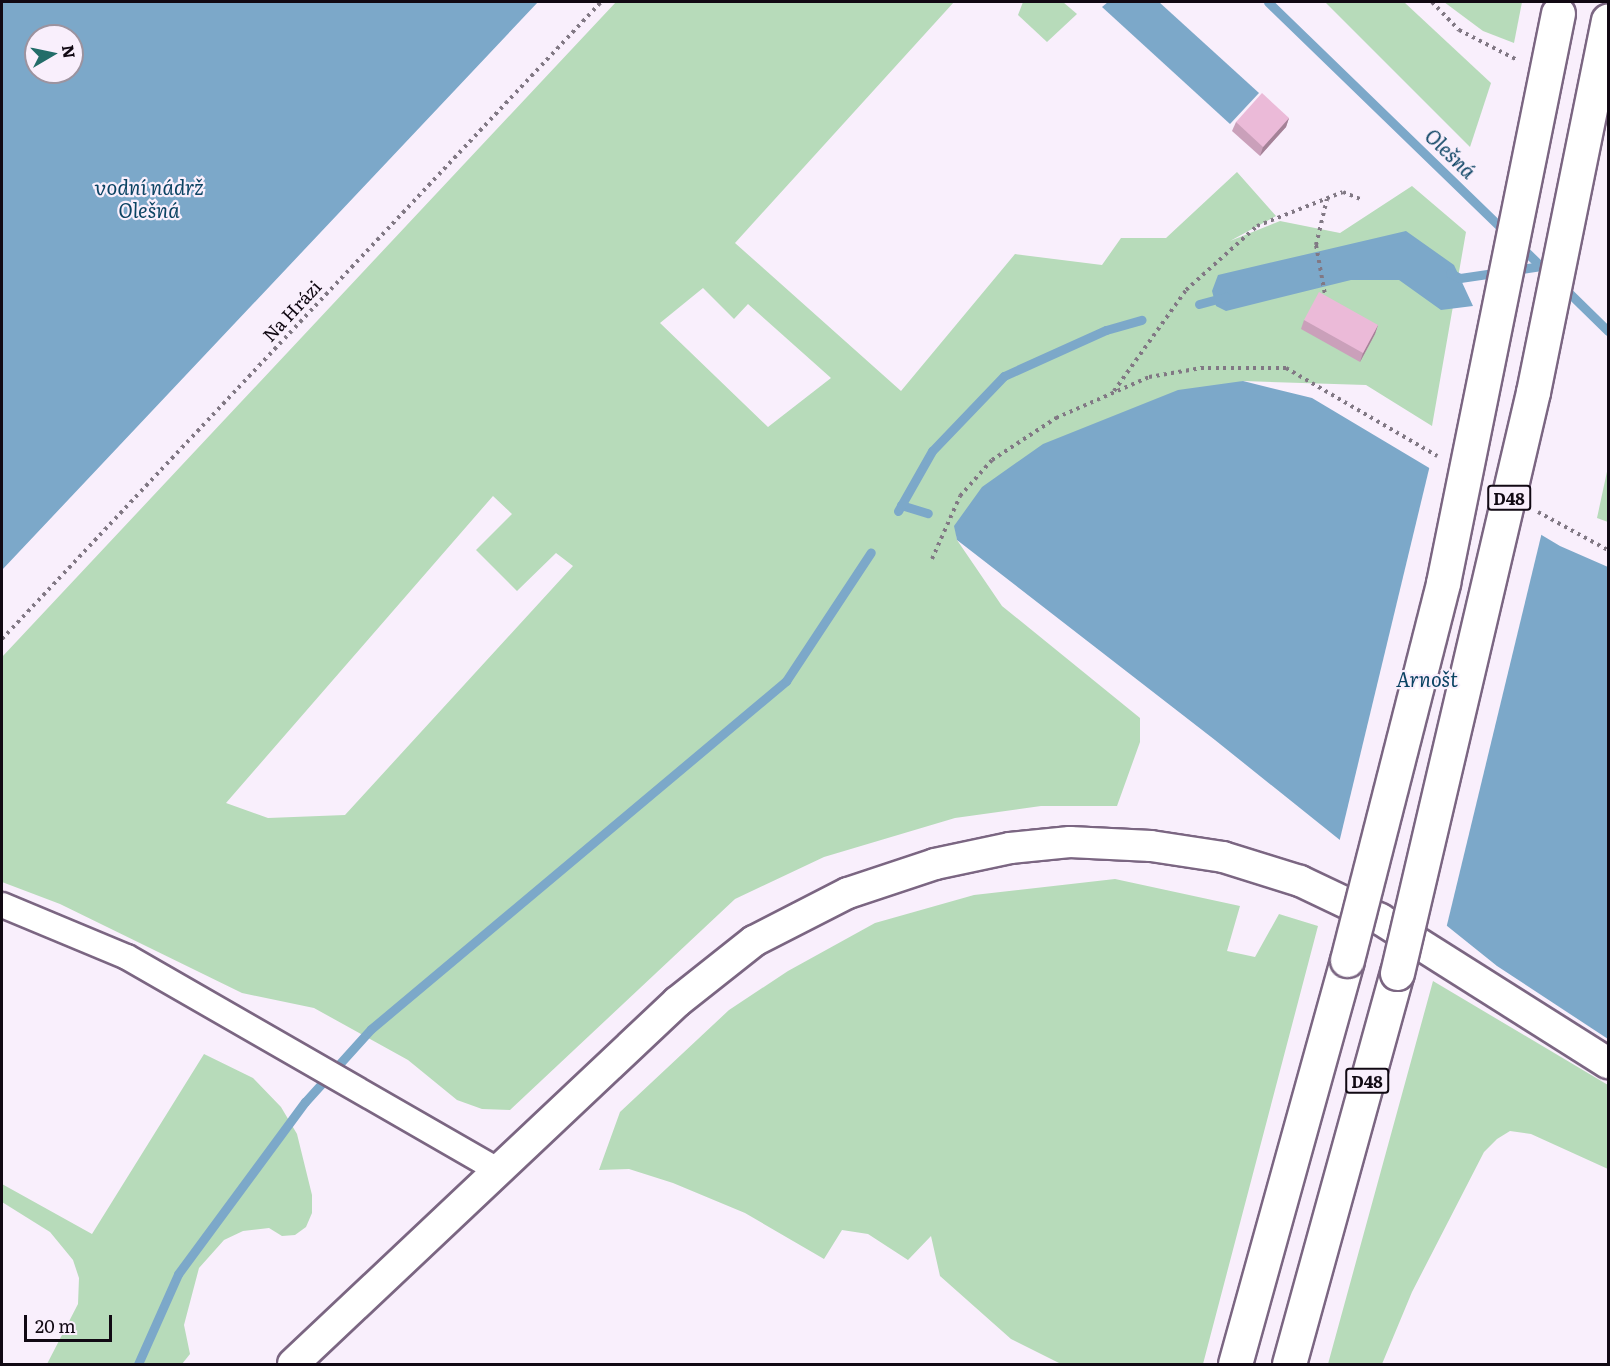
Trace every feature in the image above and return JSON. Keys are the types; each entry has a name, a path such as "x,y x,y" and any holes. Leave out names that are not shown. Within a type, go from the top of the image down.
{"highway":[{"name":"D48","path":"1235,1365 1347,960 1443,583 1559,7"},
{"name":"D48","path":"1289,1365 1397,973 1533,392 1608,20"}],"street":[{"path":"293,1365 677,1002 754,941 848,893 935,864 1020,847 1070,842 1151,846 1222,857 1300,881 1380,919 1608,1062"},
{"path":"2,905 127,957 311,1060 345,1083 499,1171"}],"path":[{"name":"Na Hrázi","path":"2,639 601,2"},
{"path":"1432,2 1459,30 1511,58"},
{"path":"1114,392 1186,290 1257,226 1343,192 1363,200"},
{"path":"1326,300 1317,251 1327,199"},
{"path":"932,559 960,496 992,460 1056,418 1149,377 1201,368 1286,368 1447,463"},
{"path":"1528,507 1608,550"}],"green space":[{"path":"616,2 954,2 735,243 901,391 1015,254 1102,265 1121,238 1166,238 1237,172 1276,216 1230,241 1280,221 1340,233 1412,186 1466,232 1432,426 1366,385 1243,381 955,526 957,540 1002,606 1140,718 1140,742 1117,806 1041,806 955,818 824,857 735,899 510,1110 482,1109 457,1100 408,1060 314,1008 242,993 60,904 2,882 2,657","holes":["703,288 734,319 748,304 831,378 768,427 660,323","493,496 512,514 476,550 517,591 556,553 573,566 345,815 268,818 226,803"]},
{"path":"1023,2 1063,2 1077,14 1047,42 1018,15"},
{"path":"1325,2 1404,2 1491,83 1470,147"},
{"path":"1444,2 1522,2 1514,43 1483,31"},
{"path":"1608,467 1608,522 1597,518"},
{"path":"1115,879 1240,906 1227,951 1255,957 1279,914 1318,926 1203,1364 1061,1364 1011,1339 940,1276 931,1236 908,1260 868,1234 842,1230 824,1259 745,1213 673,1183 629,1169 599,1170 620,1112 729,1010 788,971 875,923 974,895"},
{"path":"1433,981 1608,1085 1608,1169 1531,1134 1510,1131 1497,1139 1484,1152 1412,1292 1382,1364 1328,1364"},
{"path":"204,1054 253,1078 281,1107 297,1134 312,1195 312,1213 306,1227 295,1235 282,1236 269,1228 243,1231 224,1240 199,1268 184,1325 190,1354 182,1364 47,1364 78,1304 79,1278 73,1260 50,1232 2,1202 2,1184 92,1234"}],"water":[{"name":"vodní nádrž Olešná","path":"2,2 538,2 2,570"},
{"path":"1108,2 1159,2 1259,93 1230,124 1102,7"},
{"path":"1406,231 1454,265 1473,306 1441,310 1399,280 1351,280 1226,311 1216,306 1212,291 1218,275"},
{"name":"Arnošt","path":"1243,381 1312,398 1560,546 1608,567 1608,1039 1497,966 1215,740 957,540 954,526 982,487 1043,444 1178,390"}],"pier":[{"path":"1430,465 1542,532 1446,929 1339,843"}],"building":[{"path":"1262,93 1289,118 1263,147 1236,122"},
{"path":"1319,292 1378,325 1363,353 1304,320"}],"waterway":[{"name":"Olešná","path":"1268,2 1507,234"},
{"name":"Olešná","path":"1519,245 1550,275"},
{"path":"1450,273 1460,278 1541,266"},
{"name":"Olešná","path":"1563,287 1608,331"},
{"path":"1199,304 1226,297"},
{"path":"898,511 932,451 1004,376 1106,330 1142,320"},
{"path":"901,505 928,513"},
{"path":"138,1364 178,1274 305,1102 371,1029 786,681 871,552"}]}
